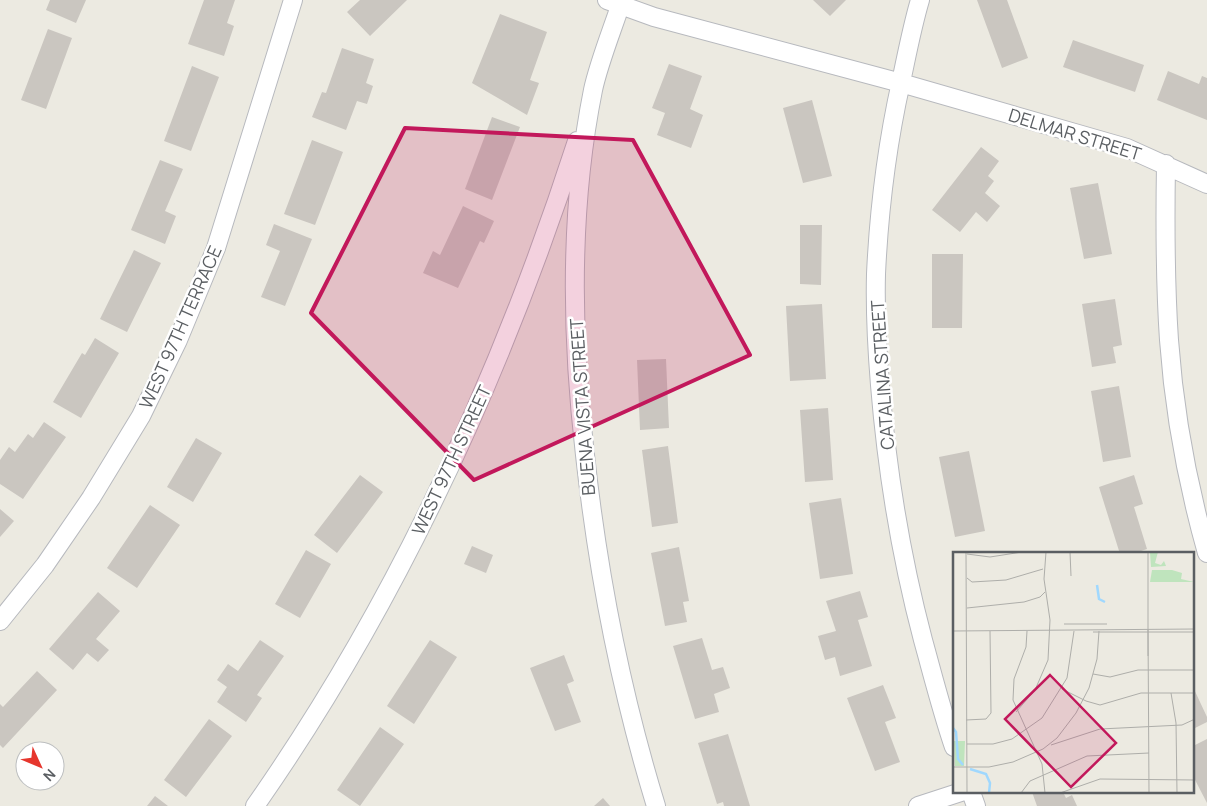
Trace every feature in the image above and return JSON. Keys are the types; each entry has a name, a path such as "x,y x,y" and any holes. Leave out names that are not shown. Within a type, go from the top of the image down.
{"street":[{"name":"WEST 97TH TERRACE","path":"0,621 45,565 91,498 141,416 178,340 216,248 293,0"},
{"name":"CATALINA STREET","path":"920,0 893,118 884,174 876,275 877,347 884,426 896,515 914,604 953,744"},
{"name":"DELMAR STREET","path":"616,2 654,17 901,83 1127,148 1207,184"},
{"name":"BUENA VISTA STREET","path":"616,2 594,89 583,158 576,217 574,304 579,404 591,512 604,593 627,700 656,806"},
{"name":"WEST 97TH STREET","path":"255,806 331,689 388,589 439,490 509,332 558,198 594,89"},
{"path":"1166,164 1165,256 1169,341 1181,436 1207,553"},
{"path":"918,806 955,794"},
{"path":"972,794 976,806"}],"highlighted area":[{"path":"405,128 633,140 750,355 474,480 311,313"}],"building":[{"path":"50,0 86,0 76,23 46,10"},
{"path":"204,0 235,0 227,23 234,26 224,56 188,44"},
{"path":"360,0 407,0 370,36 347,12"},
{"path":"813,0 846,0 830,16"},
{"path":"977,0 1007,0 1028,58 1002,68"},
{"path":"500,14 547,32 530,80 539,83 527,115 472,83"},
{"path":"48,29 72,38 46,109 21,100"},
{"path":"1073,40 1144,65 1135,92 1063,67"},
{"path":"342,48 374,59 366,83 373,86 367,104 357,101 346,130 312,117 322,92 326,93"},
{"path":"669,64 702,76 690,109 703,115 691,148 657,135 665,113 652,108"},
{"path":"192,66 219,77 191,151 164,141"},
{"path":"1168,71 1199,84 1202,76 1207,78 1207,120 1157,100"},
{"path":"812,100 832,176 803,183 783,108"},
{"path":"492,117 520,127 492,200 465,189"},
{"path":"312,140 343,152 315,225 284,214"},
{"path":"981,147 999,161 988,176 994,181 985,193 1000,206 987,222 976,212 960,232 932,210"},
{"path":"160,160 183,169 165,211 176,216 165,244 131,230"},
{"path":"1098,183 1112,254 1084,259 1070,188"},
{"path":"463,206 494,221 484,243 480,241 458,288 423,273 433,251 440,255"},
{"path":"274,224 312,239 285,306 261,297 280,251 266,245"},
{"path":"800,225 822,225 821,285 800,284"},
{"path":"134,250 161,263 127,332 100,319"},
{"path":"932,254 963,254 962,328 932,328"},
{"path":"1115,299 1122,345 1113,347 1116,363 1092,367 1082,304"},
{"path":"822,304 826,379 790,381 786,306"},
{"path":"95,338 119,353 81,418 53,402 82,353 85,355"},
{"path":"666,359 669,428 640,430 637,360"},
{"path":"1119,386 1131,457 1103,462 1091,391"},
{"path":"828,408 833,480 805,482 800,410"},
{"path":"44,422 66,437 23,499 0,484 0,460 9,447 15,452 28,434 33,438"},
{"path":"196,438 222,453 193,502 167,487"},
{"path":"668,446 678,523 652,527 642,450"},
{"path":"969,451 985,531 955,537 939,457"},
{"path":"360,475 383,492 337,553 314,535"},
{"path":"1134,475 1143,504 1134,507 1147,549 1138,552 1119,552 1099,487"},
{"path":"841,498 853,574 820,579 809,503"},
{"path":"150,505 180,525 137,588 107,568"},
{"path":"0,509 14,521 0,537"},
{"path":"472,546 493,555 486,573 464,564"},
{"path":"679,547 689,601 683,602 687,622 665,626 651,553"},
{"path":"306,550 331,564 300,618 275,604"},
{"path":"860,591 868,617 858,620 872,666 840,676 835,657 825,660 818,636 836,631 826,601"},
{"path":"98,592 120,611 96,639 109,650 98,662 87,653 73,670 49,649"},
{"path":"702,638 712,670 723,667 730,688 714,694 719,712 695,719 673,646"},
{"path":"260,640 284,656 257,695 262,698 246,722 217,702 227,687 217,680 228,664 238,671"},
{"path":"430,640 457,657 414,724 387,706"},
{"path":"564,655 574,681 567,684 581,722 555,731 530,668"},
{"path":"37,671 57,690 3,748 0,745 0,704 3,707"},
{"path":"883,685 896,718 885,722 900,762 875,771 847,698"},
{"path":"1194,689 1207,717 1207,722 1194,728"},
{"path":"209,719 232,736 186,797 164,780"},
{"path":"380,727 404,744 360,806 337,790"},
{"path":"728,734 750,806 724,806 723,802 717,804 698,743"},
{"path":"1207,739 1207,803 1194,778 1194,746"},
{"path":"1033,794 1064,794 1066,798 1072,795 1077,806 1037,806"},
{"path":"155,796 168,806 147,806"},
{"path":"603,798 610,806 594,806"}]}
